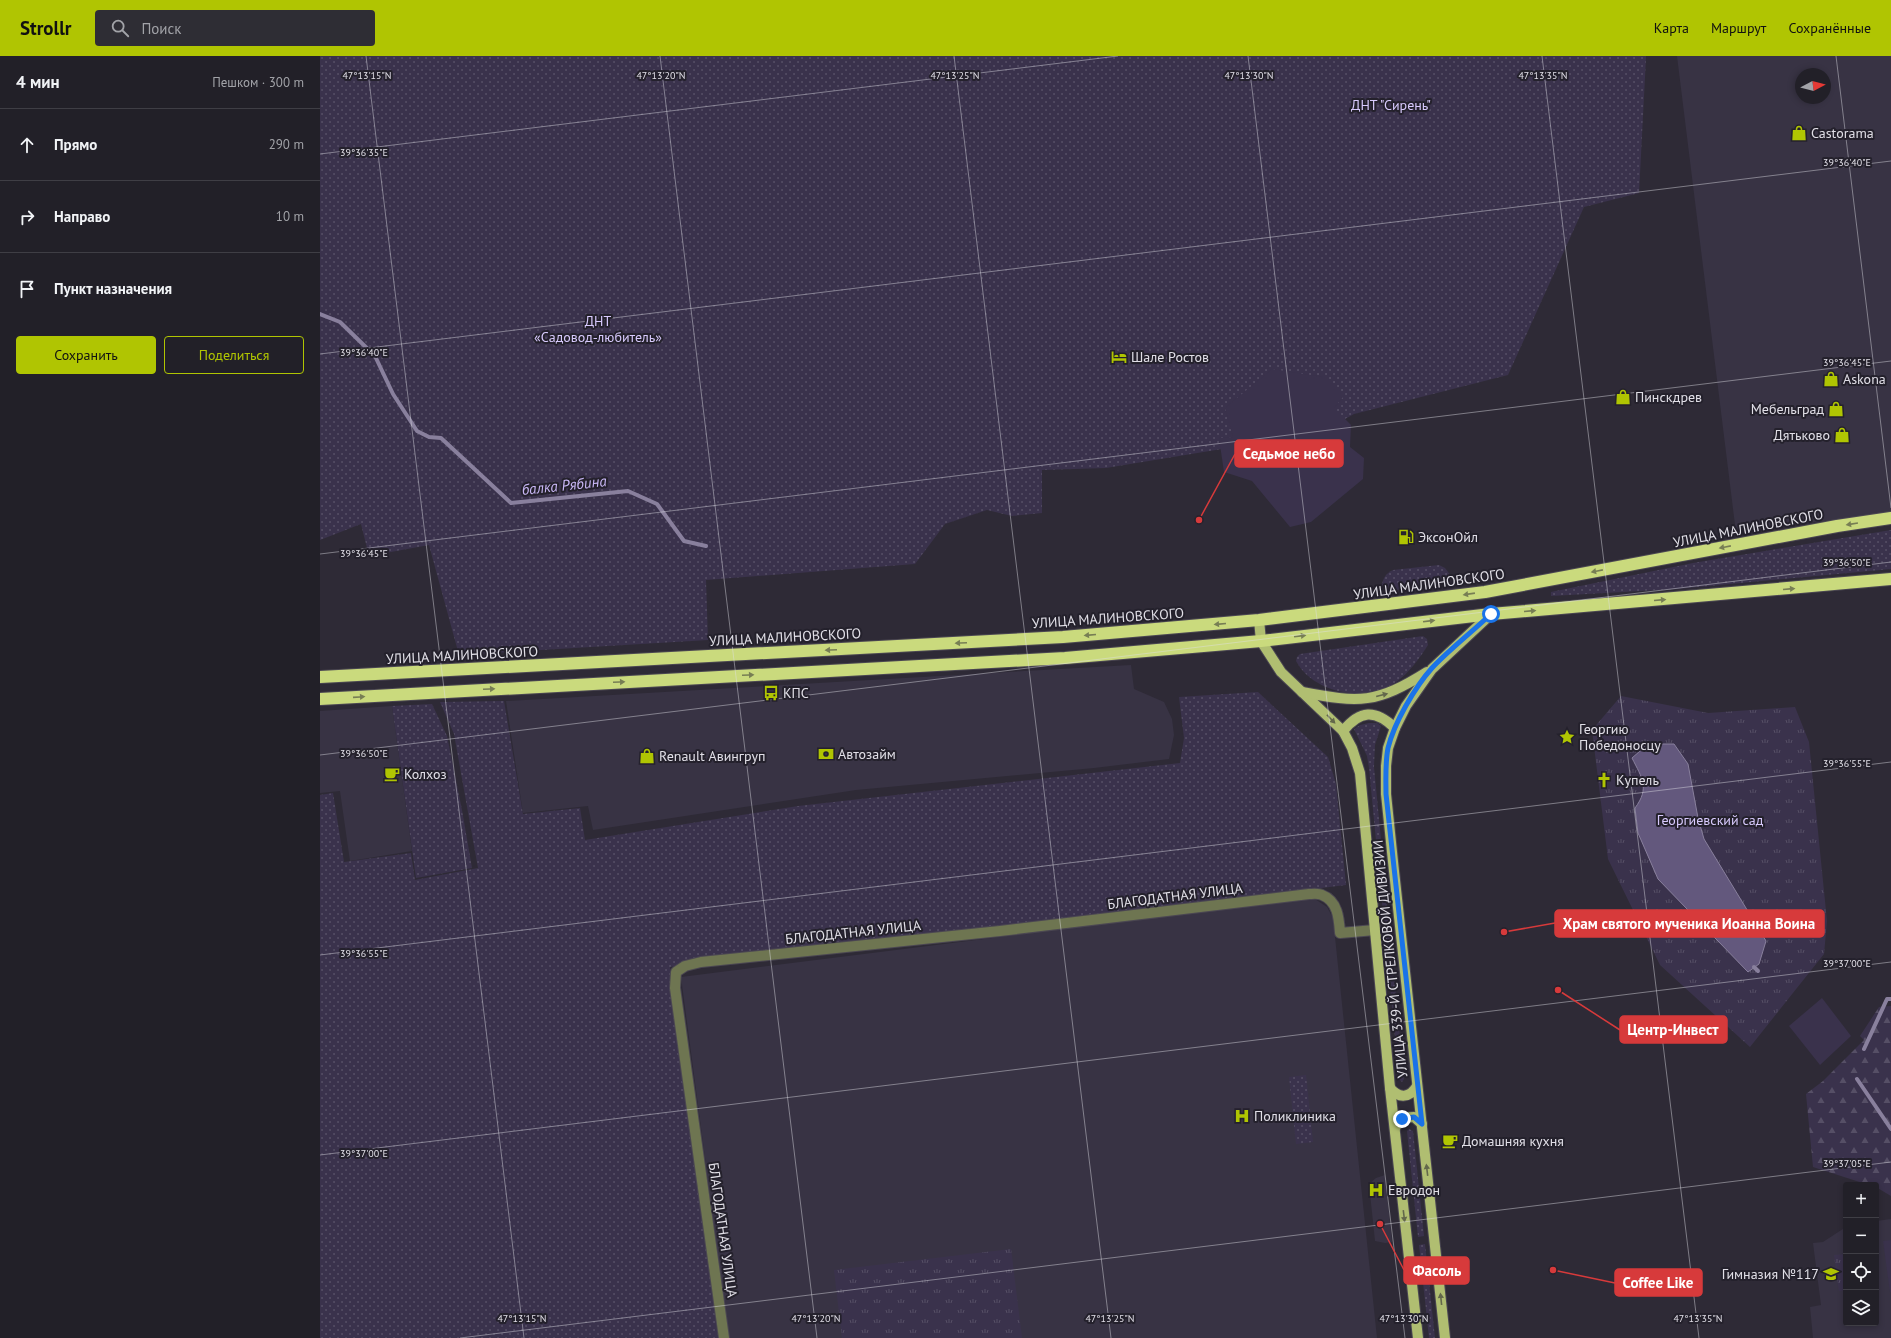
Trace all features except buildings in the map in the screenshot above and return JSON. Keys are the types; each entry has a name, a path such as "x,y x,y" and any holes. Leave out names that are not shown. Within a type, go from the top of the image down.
{"highway":[{"name":"УЛИЦА МАЛИНОВСКОГО","path":"320,676 1063,637 1259,620 1485,592 1838,526 1891,518"},
{"path":"320,699 1065,658 1261,641 1491,614 1891,579"}],"main road":[{"name":"УЛИЦА 339-Й СТРЕЛКОВОЙ ДИВИЗИИ","path":"1446,1338 1386,794 1386,766 1388,748 1395,728 1406,706 1432,668 1491,614"},
{"name":"УЛИЦА 339-Й СТРЕЛКОВОЙ ДИВИЗИИ","path":"1259,620 1261,641 1281,672 1342,731 1352,748 1360,773 1390,1088 1418,1338"},
{"path":"1302,692 1344,700 1368,699 1390,693 1432,668"},
{"path":"1342,731 1358,716 1368,714 1376,715 1386,720 1395,728"},
{"path":"1390,1088 1395,1094 1405,1096 1414,1092 1417,1086"},
{"path":"1395,1128 1402,1119 1408,1117 1414,1117 1422,1124"}],"street":[{"name":"БЛАГОДАТНАЯ УЛИЦА","path":"724,1338 675,988 676,972 685,966 701,962 1000,931 1309,894 1322,895 1338,912 1340,933 1375,930"}],"shaded area":[{"path":"1677,56 1891,56 1891,512 1736,533"},
{"path":"1131,665 1134,689 1164,702 1172,719 1174,735 1169,759 1094,768 856,790 593,830 588,806 523,813 506,701"},
{"path":"392,706 412,851 350,861 340,791 320,793 320,711"},
{"path":"1648,744 1674,744 1688,764 1698,818 1704,839 1766,941 1759,964 1748,972 1658,879 1638,833 1635,808 1642,795 1643,783 1632,758"},
{"path":"1304,899 1315,899 1327,907 1333,918 1377,1338 729,1338 681,977"},
{"path":"1385,1175 1392,1242 1385,1243 1375,1241 1369,1184 1376,1178"},
{"name":"Гимназия №117","path":"1891,1219 1891,1338 1813,1338 1810,1307 1821,1305 1813,1243 1823,1242 1843,1229 1843,1326 1879,1326 1879,1221"}],"green space":[{"name":"ДНТ «Садовод-любитель»","path":"320,56 1646,56 1639,193 1584,207 1508,375 1354,414 1320,433 1106,468 1042,470 1042,513 1012,516 987,510 945,524 915,564 706,580 708,640 459,655 429,545 369,556 361,524 320,540"},
{"path":"1272,369 1323,377 1343,397 1334,408 1351,425 1350,447 1364,458 1363,479 1311,522 1290,527 1252,481 1224,472 1219,438 1233,437 1225,408"},
{"path":"1891,530 1891,569 1677,589 1551,596 1551,592 1693,563"},
{"path":"1439,565 1445,568 1451,576 1448,582 1387,591 1382,585 1385,576 1393,570"},
{"path":"1423,636 1427,639 1428,645 1409,670 1396,682 1384,688 1370,692 1342,692 1328,688 1315,681 1304,672 1296,661 1300,654"},
{"path":"1258,692 1328,757 1336,784 1346,885 670,967 718,1338 320,1338 320,795 333,793 344,862 411,853 415,880 478,868 454,734 440,702 504,701 523,814 580,808 585,840 798,806 1180,763 1184,738 1179,697"},
{"name":"Георгиевский сад","path":"1621,696 1708,713 1795,707 1809,742 1827,921 1824,954 1750,1047 1660,965 1608,859 1592,730"},
{"path":"432,704 447,736 472,868 416,878 392,706"},
{"path":"1377,723 1381,726 1375,745 1374,767 1404,1079 1402,1082 1399,1079 1369,768 1367,756 1354,729 1360,725"},
{"path":"1822,998 1851,1036 1820,1065 1789,1026"},
{"path":"1891,1006 1891,1196 1879,1189 1879,1182 1860,1182 1813,1167 1806,1094 1823,1081 1864,1040 1860,1036 1879,1007"},
{"path":"1306,1075 1313,1142 1296,1144 1289,1077"},
{"path":"1409,1129 1413,1131 1424,1236 1418,1237 1407,1131"},
{"path":"1891,1240 1891,1292 1890,1292 1883,1241"},
{"path":"1425,1244 1435,1338 1429,1338 1419,1245"},
{"path":"1011,1249 1022,1338 842,1338 834,1270"},
{"path":"1843,1254 1843,1290 1839,1291 1834,1255"}],"waterway":[{"name":"балка Рябина","path":"320,314 340,322 375,356 393,394 417,431 429,437 441,438 511,503 628,491 657,504 684,541 706,546"},
{"path":"1754,967 1758,971"},
{"path":"1864,1049 1887,999 1891,999"},
{"path":"1857,1079 1891,1129"}],"place":[{"name":"Castorama","path":"1799,133"},
{"name":"Шале Ростов","path":"1119,357"},
{"name":"Askona","path":"1831,379"},
{"name":"Пинскдрев","path":"1623,397"},
{"name":"Мебельград","path":"1836,409"},
{"name":"Дятьково","path":"1842,435"},
{"name":"Седьмое небо","path":"1199,520"},
{"name":"ЭксонОйл","path":"1406,537"},
{"name":"КПС","path":"771,693"},
{"name":"Георгию Победоносцу","path":"1567,737"},
{"name":"Автозайм","path":"826,754"},
{"name":"Renault Авингруп","path":"647,756"},
{"name":"Колхоз","path":"392,774"},
{"name":"Купель","path":"1604,780"},
{"name":"Храм святого мученика Иоанна Воина","path":"1504,932"},
{"name":"Центр-Инвест","path":"1558,990"},
{"name":"Поликлиника","path":"1242,1116"},
{"name":"Домашняя кухня","path":"1450,1141"},
{"name":"Евродон","path":"1376,1190"},
{"name":"Фасоль","path":"1380,1224"},
{"name":"Coffee Like","path":"1553,1270"},
{"name":"Гимназия №117","path":"1831,1274"}],"route":[{"path":"1402,1119 1414,1117 1422,1124 1386,794 1386,766 1388,748 1395,728 1406,706 1432,668 1491,614"}],"park label":[{"name":"ДНТ \"Сирень\"","path":"1391,105"}]}
